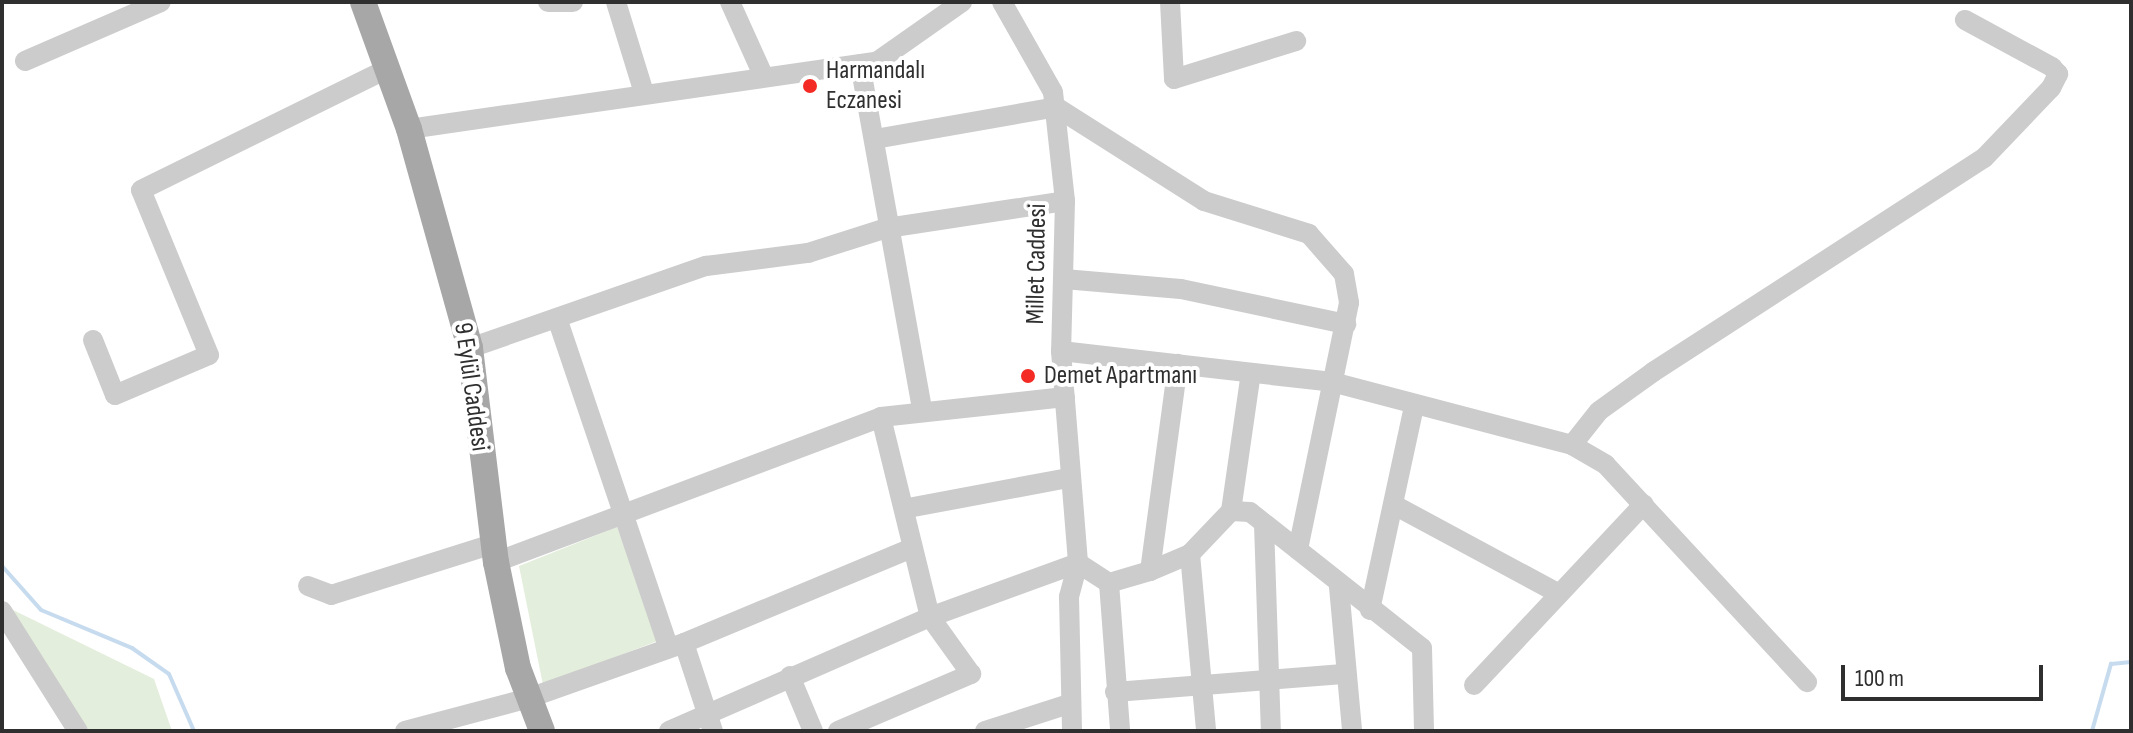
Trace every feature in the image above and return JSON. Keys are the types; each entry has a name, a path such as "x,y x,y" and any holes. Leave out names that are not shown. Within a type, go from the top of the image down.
{"main road":[{"name":"9 Eylül Caddesi","path":"363,2 409,129 470,348 494,553 529,698 542,731"}],"street":[{"path":"25,61 161,2"},
{"path":"548,2 573,2"},
{"path":"616,2 644,93"},
{"path":"730,2 763,75"},
{"path":"409,129 763,75 860,64 912,41 962,2"},
{"name":"Millet Caddesi","path":"1004,2 1056,107 1065,201 1061,351 1068,478 1078,563 1069,597 1072,731"},
{"path":"1170,2 1174,79 1296,41"},
{"path":"1572,445 1599,411 1653,372 1984,158 2051,88 2058,74 2052,67 1965,20"},
{"path":"860,64 875,139 887,228 922,409"},
{"path":"93,340 115,395 209,355 141,190 389,68"},
{"path":"875,139 1056,107 1204,201 1309,234 1344,274 1346,324 1298,550"},
{"path":"470,348 558,321 706,266 808,253 887,228 1065,201"},
{"path":"1064,279 1181,289 1346,324"},
{"path":"558,321 625,513 710,723"},
{"path":"1061,351 1332,382 1572,445 1606,465 1807,682"},
{"path":"1150,571 1178,364"},
{"path":"669,731 710,723 790,676 930,617 1078,563 1109,583 1150,571 1190,554 1231,511 1251,373"},
{"path":"308,586 331,595 494,553 625,513 881,417 922,409 1065,397"},
{"path":"1370,610 1396,506 1414,406"},
{"path":"838,731 971,674 930,617 912,548 908,508 881,417"},
{"path":"908,508 1068,478"},
{"path":"1474,685 1556,592 1644,504"},
{"path":"1396,506 1556,592"},
{"path":"1231,511 1250,512 1339,587 1422,648 1424,731"},
{"path":"1264,524 1272,677 1271,731"},
{"path":"405,731 529,698 677,645 912,548"},
{"path":"1190,554 1205,685 1206,731"},
{"path":"1109,583 1120,731"},
{"path":"1339,587 1352,731"},
{"path":"5,620 78,731"},
{"path":"1115,692 1272,677 1346,674"},
{"path":"790,676 813,731"},
{"path":"985,731 1069,704"}],"green space":[{"path":"617,527 660,640 543,685 519,566"},
{"path":"9,608 154,679 172,731 87,731"}],"waterway":[{"path":"2,566 41,610 132,648 169,674 194,731"},
{"path":"2092,731 2111,664 2131,662"}],"place":[{"name":"Harmandalı Eczanesi","path":"810,86"},
{"name":"Demet Apartmanı","path":"1028,376"}]}
